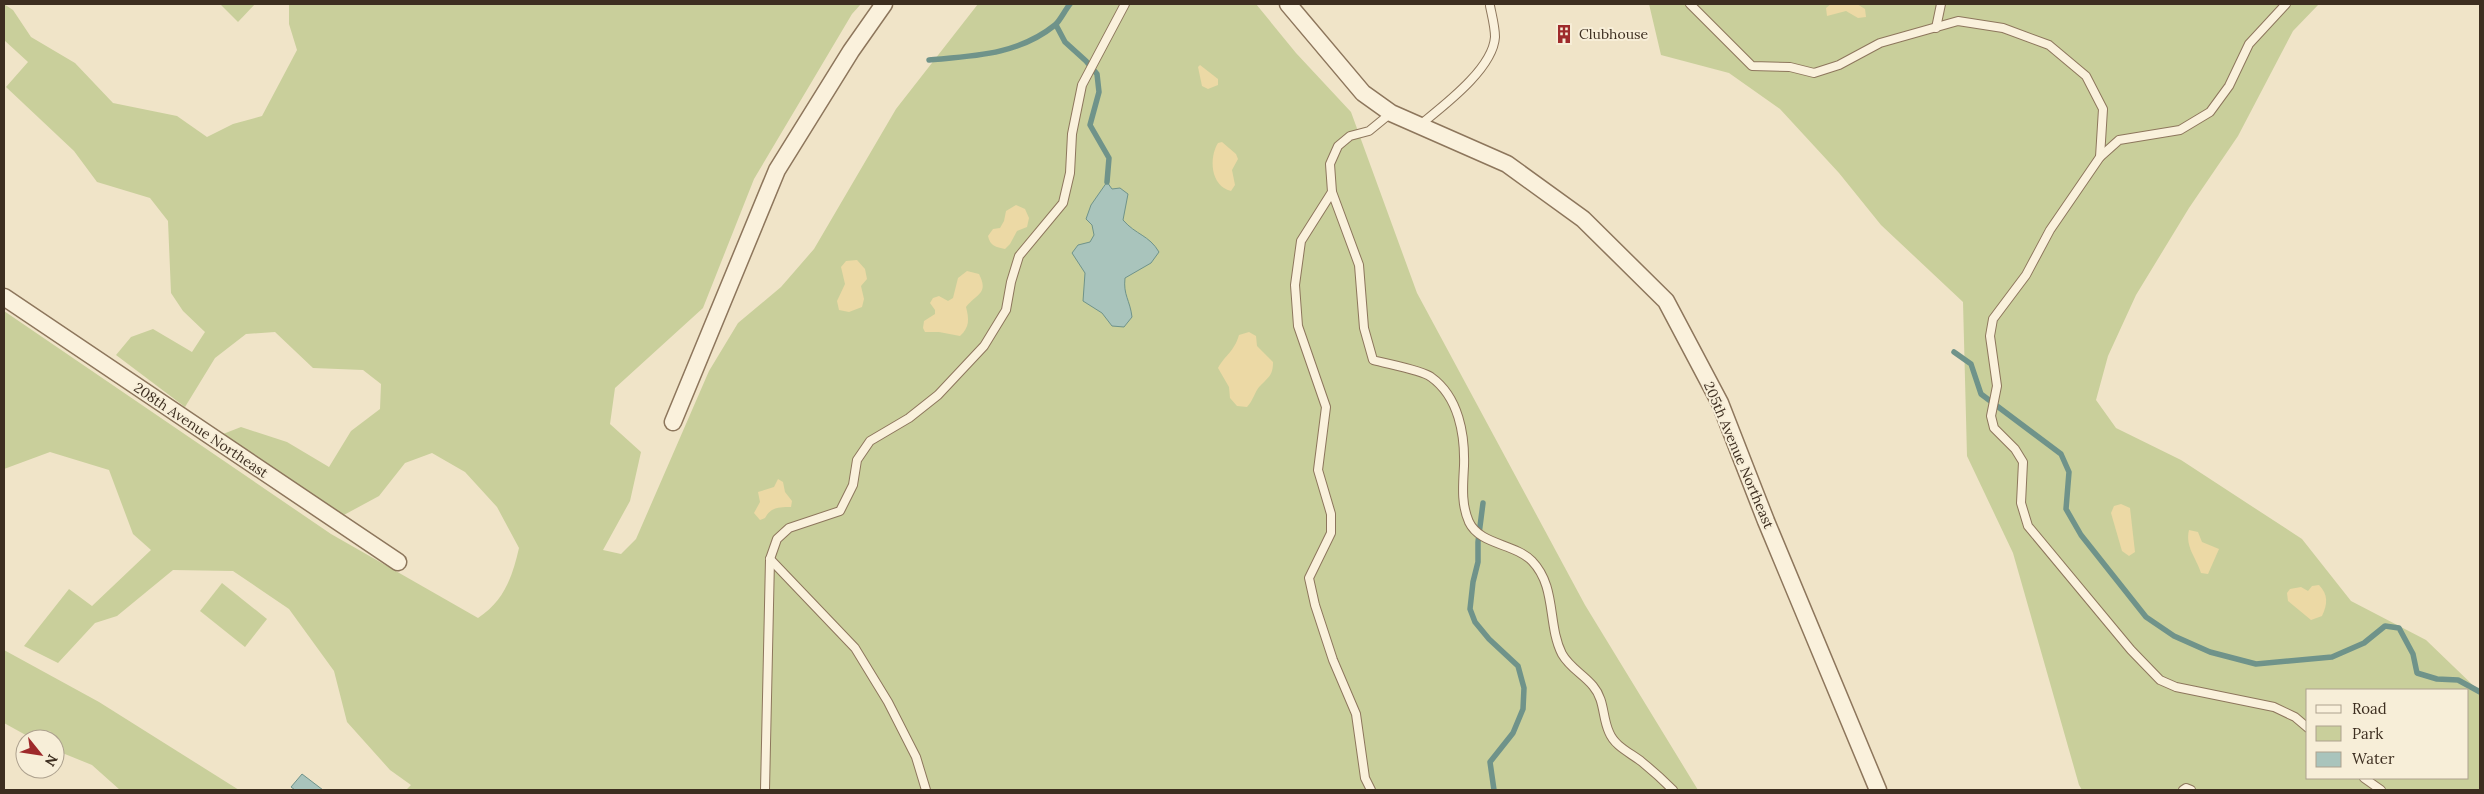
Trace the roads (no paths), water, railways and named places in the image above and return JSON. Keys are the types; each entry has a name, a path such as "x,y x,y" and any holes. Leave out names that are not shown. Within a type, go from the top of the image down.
{"street":[{"path":"673,422 777,170 851,51 884,4"},
{"name":"205th Avenue Northeast","path":"1288,4 1363,93 1391,113 1507,164 1583,219 1666,302 1720,403 1878,790"},
{"name":"208th Avenue Northeast","path":"4,297 398,562"}],"lane":[{"path":"765,790 770,559 778,539 789,528 819,520 840,511 853,484 857,460 870,441 909,418 938,395 984,346 1006,310 1011,282 1019,256 1063,203 1070,173 1074,126 1082,85 1126,4"},
{"path":"1690,4 1752,66 1790,67 1814,74 1839,66 1880,43 1958,22 2003,28 2049,45 2086,76 2103,109 2100,157"},
{"path":"1936,28 1941,4"},
{"path":"2286,4 2249,44 2229,86 2210,112 2180,130 2119,140 2100,157 2050,230 2026,275 1993,319 1990,336 1997,386 1991,416 1994,428 2016,449 2023,462 2021,503 2028,526 2131,650 2160,680 2176,687 2274,707 2295,717 2306,726"},
{"path":"1420,125 1451,99 1489,56 1495,39 1490,6"},
{"path":"1391,113 1369,131 1350,136 1338,146 1330,164 1332,192 1359,265 1364,328 1374,360 1431,377 1453,402 1461,428 1464,451 1462,498 1469,522 1477,533 1486,539 1510,546 1532,562 1550,592 1556,638 1562,654 1571,668 1594,686 1604,706 1608,732 1623,749 1641,761 1673,790"},
{"path":"1332,192 1301,241 1295,285 1298,326 1326,408 1318,470 1331,514 1331,533 1309,578 1315,604 1333,660 1356,714 1365,778 1371,790"},
{"path":"770,559 855,648 888,702 916,758 926,790"},
{"path":"2366,779 2382,790"},
{"path":"2183,790 2186,788 2191,790"}],"water":[{"path":"1107,182 1112,189 1120,188 1128,194 1123,220 1147,238 1159,252 1151,263 1125,278 1125,289 1132,317 1124,327 1112,326 1102,313 1083,301 1085,273 1072,253 1078,245 1090,242 1094,235 1092,225 1086,219 1091,205"},
{"path":"302,774 323,790 295,790 291,787"}],"waterway":[{"path":"929,60 978,55 1026,43 1055,25 1070,4"},
{"path":"1056,25 1065,42 1097,74 1099,92 1090,125 1109,158 1107,182"},
{"path":"1954,352 1971,364 1981,394 2061,454 2069,472 2066,509 2081,535 2146,617 2174,636 2210,652 2256,664 2332,657 2364,643 2385,626 2399,628 2413,654 2417,673 2437,679 2458,680 2480,692"},
{"path":"1483,503 1478,542 1478,562 1473,582 1470,609 1475,622 1489,639 1518,666 1524,688 1523,709 1513,733 1490,762 1494,790"}],"place":[{"name":"Clubhouse","path":"1564,34"}]}
